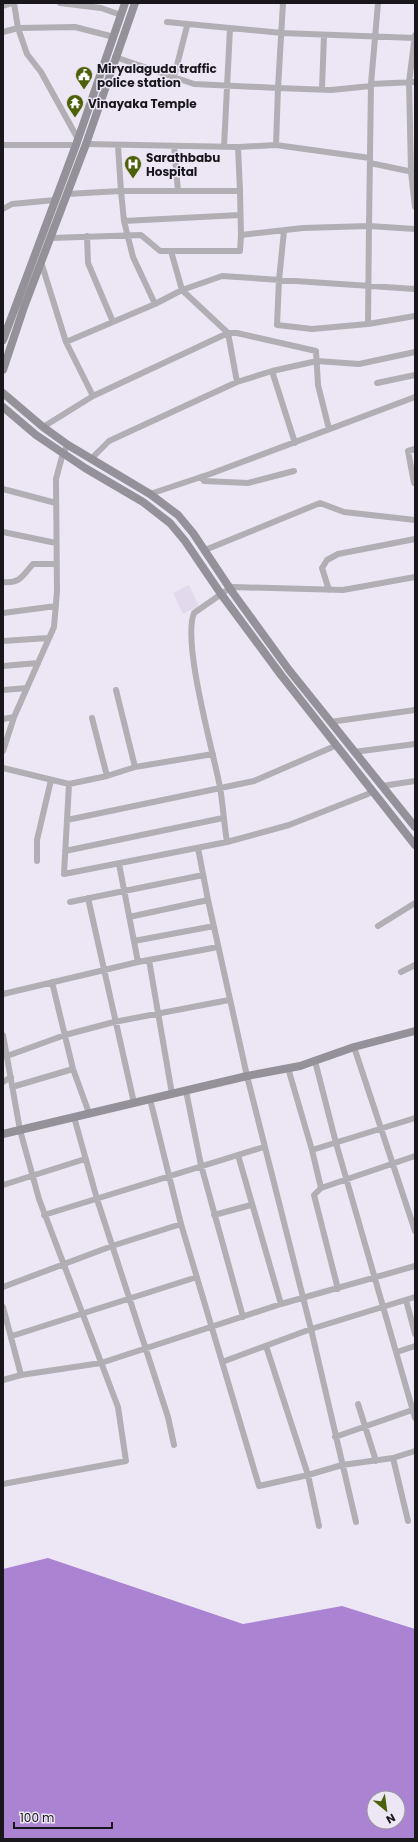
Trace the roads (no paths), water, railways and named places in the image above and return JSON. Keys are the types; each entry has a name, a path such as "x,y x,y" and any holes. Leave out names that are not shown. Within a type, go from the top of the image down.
{"main road":[{"path":"3,340 77,142 125,3"},
{"path":"3,370 41,262 86,144 135,3"},
{"path":"3,393 42,426 68,445 150,494 178,515 205,550 230,588 289,670 414,825"},
{"path":"3,407 36,435 143,502 170,523 193,552 221,594 335,746 415,846"},
{"path":"3,1134 186,1090 288,1068 315,1061 354,1047 415,1031"}],"street":[{"path":"3,6 13,3 18,28 27,54 41,72 77,142 3,145"},
{"path":"60,3 101,8 121,15"},
{"path":"276,145 283,3"},
{"path":"368,324 370,287 368,226 371,85 378,3"},
{"path":"167,22 187,26 282,33 415,38"},
{"path":"174,77 187,26"},
{"path":"3,32 18,28 75,27 114,37"},
{"path":"224,147 230,28"},
{"path":"322,89 324,35"},
{"path":"415,35 412,82 415,207"},
{"path":"115,57 194,84 228,87 322,89 412,82"},
{"path":"86,144 118,146 224,147 276,145 370,160 413,172"},
{"path":"118,146 124,221 127,235 133,257 155,304"},
{"path":"174,146 178,191"},
{"path":"50,238 141,235 160,251 240,251 241,235 238,147"},
{"path":"66,194 121,191 240,191"},
{"path":"3,209 12,204 55,200"},
{"path":"124,221 240,215"},
{"path":"241,235 303,228 368,226 415,228"},
{"path":"284,230 279,280 277,325 312,329 368,324 415,316"},
{"path":"87,236 88,263 113,322"},
{"path":"171,251 182,290 228,333 237,382"},
{"path":"41,262 66,342 93,396"},
{"path":"66,342 155,304 182,290 222,276 415,289"},
{"path":"42,426 93,396 228,333 237,333 269,339 316,351 318,385 329,429"},
{"path":"91,459 109,441 237,382 272,371 317,361 359,364 415,352"},
{"path":"272,371 295,443"},
{"path":"377,383 415,375"},
{"path":"150,494 295,443 415,397"},
{"path":"3,751 4,742 14,717 54,627 56,606 56,479 63,453 68,445"},
{"path":"415,449 408,451 415,484"},
{"path":"201,477 204,481 248,483 294,471"},
{"path":"3,489 56,503"},
{"path":"205,550 320,504 344,512 415,520"},
{"path":"3,532 56,543"},
{"path":"328,590 322,568 327,560 338,554 415,539"},
{"path":"3,582 13,583 19,581 33,564 56,564"},
{"path":"227,842 220,790 193,653 192,619 198,609 230,588 352,589 415,576"},
{"path":"3,613 56,606"},
{"path":"3,641 48,638"},
{"path":"3,666 38,663"},
{"path":"3,690 27,688"},
{"path":"116,690 135,767"},
{"path":"330,722 415,710"},
{"path":"3,719 14,717"},
{"path":"92,718 107,776"},
{"path":"354,752 415,744"},
{"path":"67,820 220,790 254,781 335,746"},
{"path":"3,768 69,784 107,776 135,767 213,754"},
{"path":"37,861 38,840 51,780"},
{"path":"382,786 415,781"},
{"path":"69,784 64,874 227,842 290,825 373,792"},
{"path":"65,851 223,818"},
{"path":"198,848 229,1000 264,1147 311,1329 356,1522"},
{"path":"119,864 138,962"},
{"path":"70,902 203,875"},
{"path":"88,898 114,1022 134,1103"},
{"path":"129,917 208,900"},
{"path":"378,926 415,903"},
{"path":"134,941 214,926"},
{"path":"3,994 138,962 218,947"},
{"path":"149,960 172,1094"},
{"path":"401,972 415,965"},
{"path":"52,982 73,1069 89,1114"},
{"path":"7,1056 65,1035 114,1022 229,1000"},
{"path":"3,1035 20,1130 44,1215 118,1406 126,1461 3,1484"},
{"path":"354,1047 415,1231"},
{"path":"315,1061 336,1144 414,1410 415,1418"},
{"path":"288,1068 312,1150 321,1188"},
{"path":"12,1087 73,1069"},
{"path":"3,1082 11,1077"},
{"path":"186,1090 201,1165 243,1317"},
{"path":"150,1099 182,1224 259,1486 308,1475 342,1464 393,1458 415,1451"},
{"path":"74,1117 97,1199 168,1417 174,1445"},
{"path":"312,1150 336,1144 415,1118"},
{"path":"44,1215 201,1165 238,1156 264,1147"},
{"path":"238,1156 281,1304"},
{"path":"338,1289 314,1201 314,1195 321,1188 393,1165 415,1156"},
{"path":"3,1185 85,1159"},
{"path":"214,1215 251,1205"},
{"path":"3,1287 63,1266 112,1246 182,1224"},
{"path":"3,1380 21,1375 101,1363 281,1304 415,1266"},
{"path":"12,1336 197,1277"},
{"path":"222,1362 311,1329 415,1297"},
{"path":"406,1300 415,1334"},
{"path":"3,1307 12,1336 21,1375"},
{"path":"266,1346 308,1475 319,1526"},
{"path":"397,1352 415,1346"},
{"path":"358,1404 376,1460"},
{"path":"335,1437 414,1410"},
{"path":"393,1458 408,1521"}],"place":[{"name":"Miryalaguda traffic police station","path":"84,90"},
{"name":"Vinayaka Temple","path":"75,118"},
{"name":"Sarathbabu Hospital","path":"133,179"}]}
